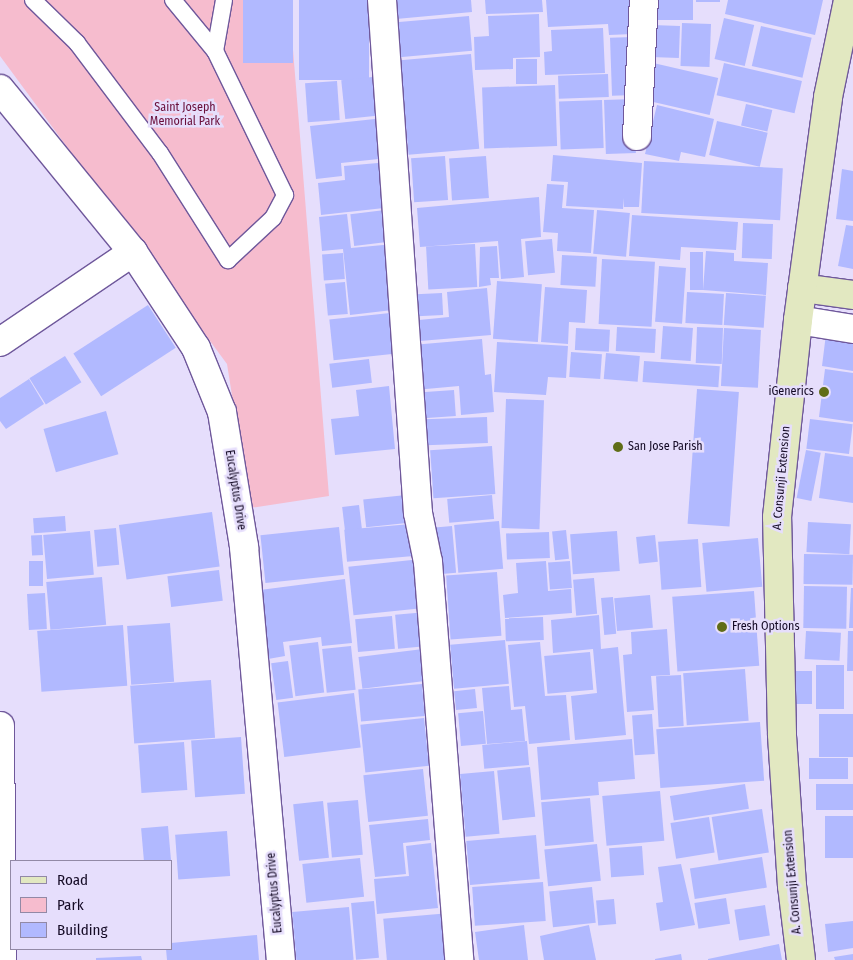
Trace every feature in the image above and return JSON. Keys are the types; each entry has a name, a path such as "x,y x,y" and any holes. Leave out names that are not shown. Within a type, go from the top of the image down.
{"main road":[{"name":"A. Consunji Extension","path":"802,960 792,886 782,734 777,526 802,288 828,97 848,0"},
{"path":"802,288 853,295"}],"street":[{"path":"382,0 418,514 428,562 459,960"},
{"path":"637,136 644,0"},
{"name":"Eucalyptus Drive","path":"0,90 133,252 196,348 222,412 244,547 281,960"},
{"path":"0,342 133,252"},
{"path":"798,320 853,329"},
{"path":"0,726 2,960"}],"lane":[{"path":"33,0 83,50 160,153 228,260 273,218 284,194 215,51 173,0"},
{"path":"215,51 224,0"}],"green space":[{"name":"Saint Joseph Memorial Park","path":"0,0 289,0 329,496 250,508 227,364 0,56"}],"building":[{"path":"243,0 293,0 293,63 243,63"},
{"path":"299,0 369,0 369,80 299,80"},
{"path":"395,0 471,0 472,12 396,19"},
{"path":"485,0 542,0 543,12 486,14"},
{"path":"546,0 632,0 633,34 609,35 608,24 548,27"},
{"path":"657,0 693,0 693,20 657,20"},
{"path":"696,0 720,0 720,2 696,2"},
{"path":"728,0 823,0 815,35 725,14"},
{"path":"539,14 540,57 513,58 513,69 475,70 474,37 489,36 488,16"},
{"path":"469,16 472,51 399,57 396,22"},
{"path":"724,18 754,25 745,66 715,59"},
{"path":"682,23 711,24 709,67 680,66"},
{"path":"652,25 680,26 679,58 651,57"},
{"path":"761,26 812,38 802,78 752,66"},
{"path":"603,28 605,73 545,75 544,52 552,51 551,30"},
{"path":"633,37 635,95 612,96 610,38"},
{"path":"471,54 479,149 409,155 400,60"},
{"path":"516,59 537,59 537,84 516,84"},
{"path":"649,62 718,78 710,115 640,99"},
{"path":"724,63 802,81 795,113 717,95"},
{"path":"608,74 609,97 559,99 558,76"},
{"path":"382,76 386,115 345,119 341,80"},
{"path":"337,81 340,120 308,122 305,83"},
{"path":"555,85 557,146 484,149 482,88"},
{"path":"634,99 636,153 606,154 604,100"},
{"path":"602,100 604,148 561,149 559,102"},
{"path":"746,104 772,110 767,132 741,125"},
{"path":"657,105 714,119 705,157 681,152 679,161 645,154"},
{"path":"384,118 388,158 341,163 342,176 316,179 310,126"},
{"path":"717,121 768,133 760,167 709,155"},
{"path":"553,155 642,163 639,207 624,207 624,198 623,209 566,206 568,182 551,181"},
{"path":"445,156 448,200 414,202 411,158"},
{"path":"486,156 489,198 452,200 449,159"},
{"path":"644,161 783,168 780,220 641,213"},
{"path":"389,162 393,207 321,215 318,183 345,180 344,166"},
{"path":"842,169 853,171 853,221 836,219"},
{"path":"547,184 564,185 562,208 594,210 591,253 557,251 558,233 543,232"},
{"path":"539,197 541,237 521,239 524,277 501,279 498,241 420,247 417,208"},
{"path":"393,209 397,241 354,246 350,214"},
{"path":"597,210 630,213 626,257 593,254"},
{"path":"347,214 351,248 394,244 401,309 350,315 343,249 322,251 319,217"},
{"path":"632,215 738,222 736,250 681,247 680,260 629,256"},
{"path":"743,223 773,224 772,259 742,258"},
{"path":"846,225 853,226 853,269 838,266"},
{"path":"552,239 555,273 528,275 525,241"},
{"path":"475,244 477,287 428,290 426,247"},
{"path":"497,246 499,278 490,278 491,285 479,287 480,247"},
{"path":"706,251 734,253 734,261 768,263 766,295 703,290"},
{"path":"690,252 703,252 703,290 690,290"},
{"path":"343,253 345,279 324,280 322,254"},
{"path":"562,255 597,257 595,287 560,285"},
{"path":"602,259 655,262 652,327 599,324"},
{"path":"659,266 686,268 682,324 655,322"},
{"path":"497,281 542,284 538,342 493,339"},
{"path":"345,282 348,314 328,316 325,284"},
{"path":"545,287 587,290 585,323 569,322 568,344 541,342"},
{"path":"487,288 491,335 420,341 419,320 449,317 447,292"},
{"path":"687,292 724,294 722,325 685,323"},
{"path":"442,293 443,315 417,316 416,294"},
{"path":"726,293 766,296 764,328 724,325"},
{"path":"148,305 176,348 101,396 73,353"},
{"path":"390,313 394,354 334,360 329,319"},
{"path":"663,326 693,328 691,361 661,359"},
{"path":"617,327 656,329 655,353 616,351"},
{"path":"697,327 723,328 722,364 696,363"},
{"path":"576,328 610,330 609,352 575,350"},
{"path":"724,328 761,330 758,388 721,386"},
{"path":"826,334 853,338 853,371 822,366"},
{"path":"482,339 485,375 491,374 494,412 461,415 459,386 415,390 412,345"},
{"path":"497,342 568,346 566,378 548,377 546,395 494,392"},
{"path":"571,352 602,354 600,379 569,377"},
{"path":"606,353 640,356 638,382 604,379"},
{"path":"65,356 81,382 46,405 29,378"},
{"path":"369,359 372,383 332,388 329,364"},
{"path":"644,361 720,366 718,387 643,382"},
{"path":"825,369 853,373 853,422 819,417"},
{"path":"29,379 44,404 6,429 0,421 0,398"},
{"path":"389,386 395,449 335,455 331,419 359,416 356,390"},
{"path":"697,389 739,392 729,527 688,524"},
{"path":"454,390 456,416 413,419 411,393"},
{"path":"506,399 544,400 539,529 501,528"},
{"path":"106,411 118,454 56,472 44,429"},
{"path":"487,417 488,443 419,445 418,419"},
{"path":"810,419 853,424 849,454 806,449"},
{"path":"492,446 495,494 433,498 430,450"},
{"path":"806,450 821,453 811,501 797,498"},
{"path":"825,453 853,457 853,503 819,498"},
{"path":"406,495 409,523 366,527 363,499"},
{"path":"492,495 494,519 449,523 447,499"},
{"path":"359,505 362,529 345,531 342,507"},
{"path":"212,512 220,566 127,580 119,525"},
{"path":"65,516 66,531 34,533 33,518"},
{"path":"499,521 503,569 458,573 454,525"},
{"path":"808,522 851,524 849,554 806,552"},
{"path":"411,524 414,556 347,562 344,530"},
{"path":"452,526 456,573 439,574 435,527"},
{"path":"339,527 344,575 265,583 260,535"},
{"path":"116,528 119,565 97,567 94,530"},
{"path":"566,530 569,559 555,560 552,531"},
{"path":"90,531 94,575 47,579 43,535"},
{"path":"617,531 620,571 573,574 570,534"},
{"path":"549,532 550,558 507,559 506,534"},
{"path":"42,535 43,555 32,556 31,536"},
{"path":"655,535 658,562 639,564 636,537"},
{"path":"758,538 762,587 706,592 702,543"},
{"path":"698,539 701,587 661,590 658,542"},
{"path":"804,554 853,555 852,585 803,584"},
{"path":"421,559 426,608 354,615 348,567"},
{"path":"29,561 43,561 43,586 29,586"},
{"path":"546,561 548,591 571,589 572,613 505,618 503,595 518,593 516,563"},
{"path":"570,561 572,588 550,589 548,563"},
{"path":"219,570 223,601 171,607 167,576"},
{"path":"497,572 501,636 451,639 446,576"},
{"path":"102,577 106,625 50,630 46,582"},
{"path":"594,578 597,614 576,616 573,580"},
{"path":"345,579 352,643 322,646 321,637 283,642 285,656 268,659 260,590"},
{"path":"804,586 847,587 846,629 803,628"},
{"path":"851,588 853,588 853,628 849,628"},
{"path":"754,591 759,666 677,672 672,597"},
{"path":"45,593 47,629 29,630 27,594"},
{"path":"650,595 653,628 617,631 614,598"},
{"path":"613,597 616,634 604,635 601,598"},
{"path":"427,612 430,646 398,649 395,615"},
{"path":"599,615 601,649 618,647 626,735 575,740 571,696 597,693 593,649 553,653 551,620"},
{"path":"392,616 395,649 358,652 355,619"},
{"path":"543,617 544,640 506,641 505,618"},
{"path":"170,623 174,682 131,685 127,626"},
{"path":"123,625 127,686 41,692 37,631"},
{"path":"667,629 670,675 651,676 654,710 627,712 623,655 632,654 631,632"},
{"path":"806,631 841,633 839,661 805,659"},
{"path":"848,631 853,631 853,671 847,671"},
{"path":"505,640 509,684 454,689 450,645"},
{"path":"318,642 324,693 295,696 289,646"},
{"path":"540,642 545,696 566,695 570,740 529,744 525,706 514,707 508,645"},
{"path":"351,646 356,690 327,693 322,649"},
{"path":"423,649 427,681 362,689 358,657"},
{"path":"590,652 593,690 547,694 544,656"},
{"path":"288,661 293,698 276,700 271,663"},
{"path":"816,665 844,665 844,709 816,709"},
{"path":"745,669 749,721 687,725 683,673"},
{"path":"795,671 812,671 812,704 795,704"},
{"path":"681,675 684,726 659,727 656,676"},
{"path":"211,680 215,738 134,744 130,686"},
{"path":"422,684 425,716 361,721 358,690"},
{"path":"509,686 511,710 522,709 525,741 487,744 482,688"},
{"path":"475,689 477,708 456,710 454,691"},
{"path":"354,693 361,748 284,757 278,702"},
{"path":"483,711 486,744 461,746 458,713"},
{"path":"652,714 655,754 635,755 632,715"},
{"path":"819,714 853,714 853,757 819,757"},
{"path":"424,718 429,766 365,772 360,725"},
{"path":"760,722 764,781 660,788 656,729"},
{"path":"241,737 245,794 195,797 191,740"},
{"path":"632,739 635,779 598,782 599,795 541,800 537,747"},
{"path":"527,741 529,765 484,769 482,745"},
{"path":"184,742 187,790 141,793 138,745"},
{"path":"809,758 848,758 848,779 809,779"},
{"path":"530,767 535,817 502,820 497,770"},
{"path":"423,769 428,816 368,822 363,775"},
{"path":"494,771 499,834 466,837 460,774"},
{"path":"745,784 749,809 674,821 670,796"},
{"path":"816,784 853,784 853,810 816,810"},
{"path":"660,791 664,841 607,846 602,796"},
{"path":"590,798 594,842 545,846 541,802"},
{"path":"358,800 363,855 332,857 327,803"},
{"path":"323,801 329,858 299,861 293,804"},
{"path":"762,809 769,852 719,860 712,817"},
{"path":"825,816 853,816 853,858 825,858"},
{"path":"709,817 715,853 676,859 670,823"},
{"path":"428,819 430,840 403,843 406,874 375,877 369,825"},
{"path":"168,826 171,860 144,860 141,828"},
{"path":"227,831 230,876 178,880 175,835"},
{"path":"536,835 540,879 470,885 466,841"},
{"path":"431,843 438,908 377,914 374,879 409,876 406,846"},
{"path":"597,844 601,881 548,886 544,850"},
{"path":"642,846 644,875 611,877 609,848"},
{"path":"762,857 767,888 695,899 690,868"},
{"path":"360,858 364,897 306,903 302,864"},
{"path":"681,864 695,925 660,931 656,903 663,902 658,867"},
{"path":"543,882 546,921 475,926 472,887"},
{"path":"592,887 596,923 553,927 549,891"},
{"path":"726,898 730,924 698,929 694,903"},
{"path":"614,899 616,924 598,925 596,901"},
{"path":"374,901 379,958 356,960 351,903"},
{"path":"765,905 770,936 739,940 734,910"},
{"path":"349,907 354,960 296,960 292,912"},
{"path":"450,913 454,960 387,960 383,919"},
{"path":"853,921 853,948 828,952 825,924"},
{"path":"524,925 528,960 479,960 475,932"},
{"path":"589,925 596,960 544,960 540,936"},
{"path":"257,935 259,960 167,960 166,950 172,950 172,943"},
{"path":"779,944 782,960 708,960 708,959"},
{"path":"681,954 682,960 655,960 655,959"},
{"path":"853,954 853,960 835,960 834,957"},
{"path":"141,956 142,960 96,960 96,958"}],"place":[{"name":"iGenerics","path":"824,392"},
{"name":"San Jose Parish","path":"618,447"},
{"name":"Fresh Options","path":"722,627"}]}
